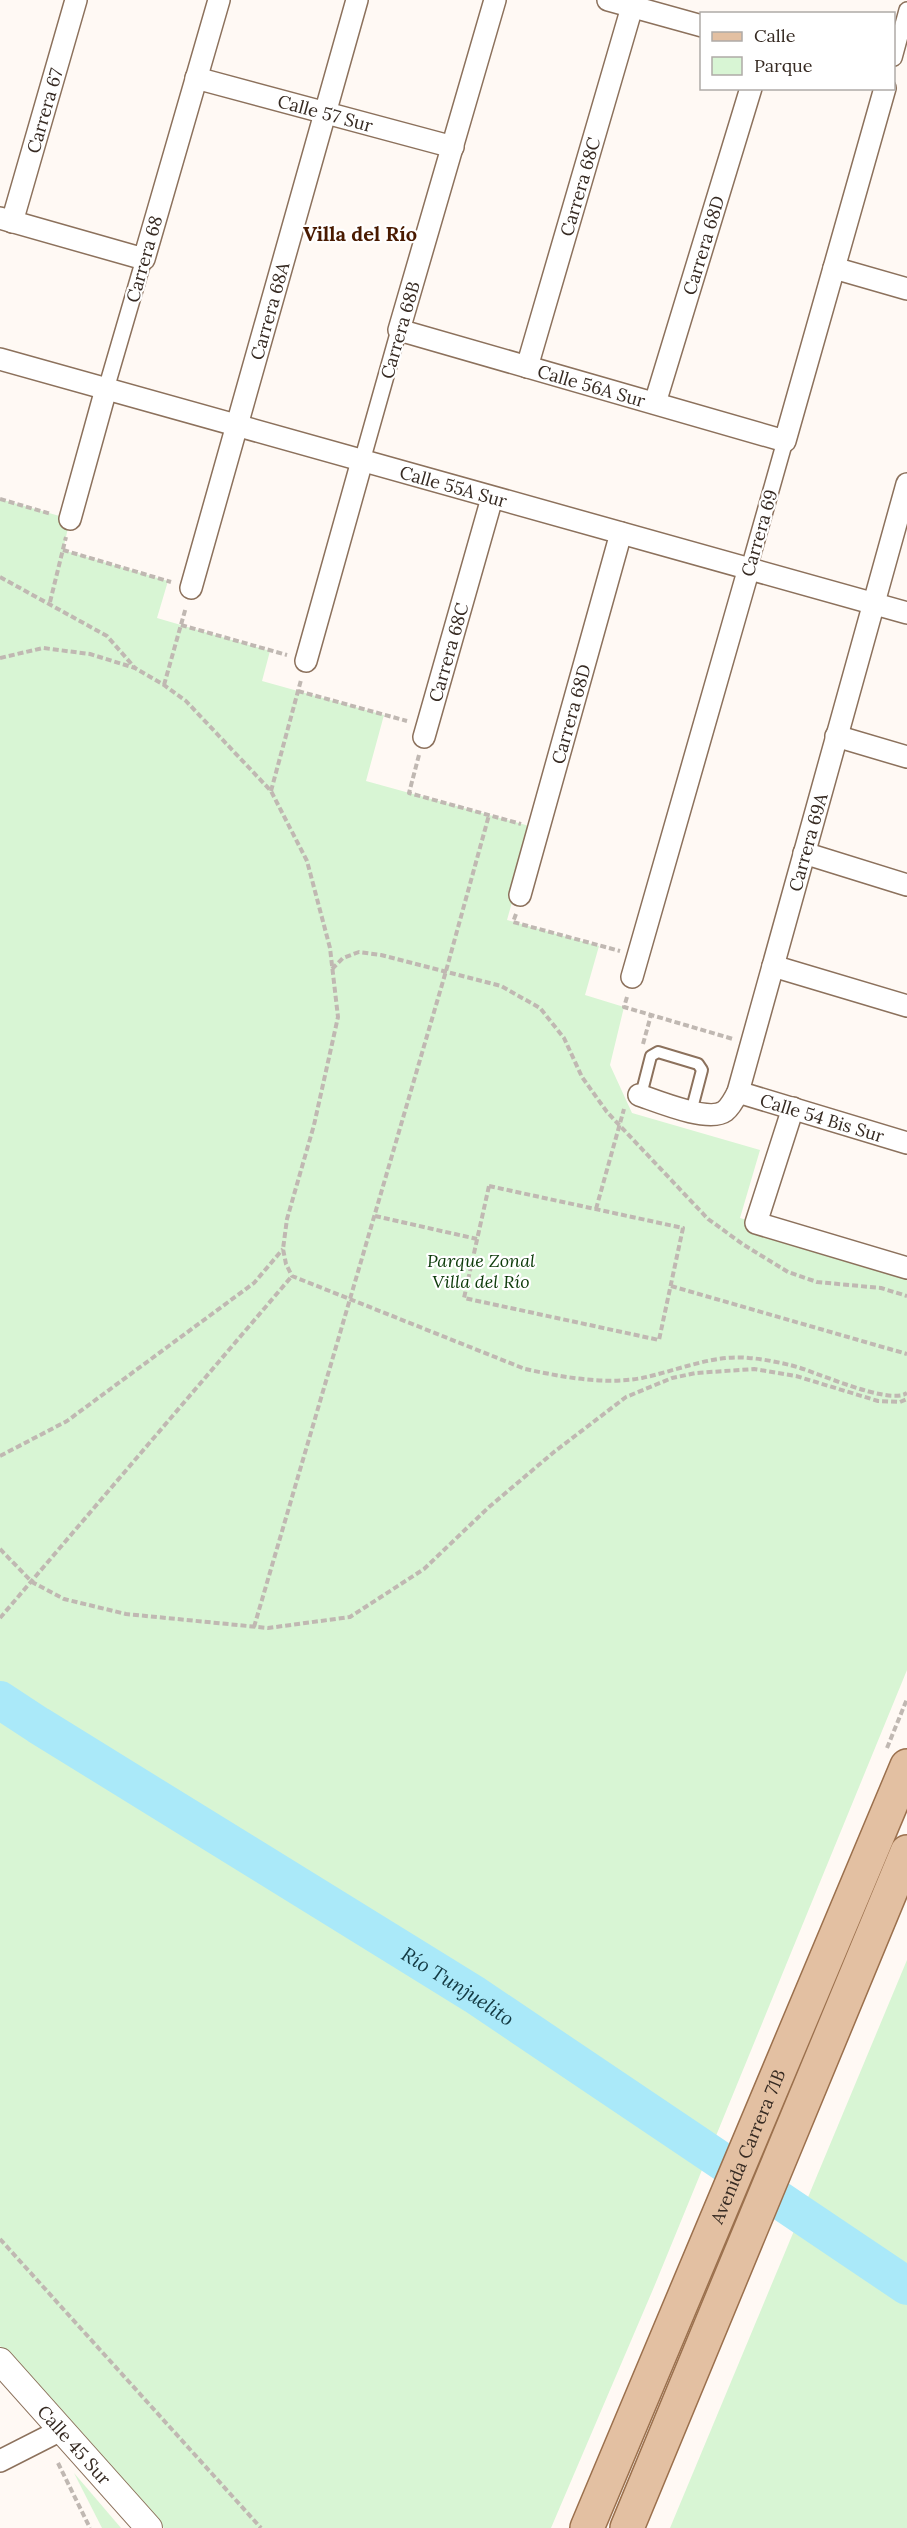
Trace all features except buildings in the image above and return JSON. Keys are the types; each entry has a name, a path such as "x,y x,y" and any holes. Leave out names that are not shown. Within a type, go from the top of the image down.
{"main road":[{"name":"Avenida Carrera 71B","path":"587,2528 907,1766"},
{"name":"Avenida Carrera 71B","path":"627,2528 907,1852"}],"street":[{"name":"Carrera 67","path":"6,220 76,0"},
{"name":"Carrera 68","path":"70,519 219,0"},
{"name":"Carrera 68A","path":"191,588 357,0"},
{"name":"Carrera 68B","path":"306,661 495,0"},
{"path":"608,0 700,25"},
{"name":"Carrera 68C","path":"527,367 632,7"},
{"path":"895,53 907,10"},
{"name":"Calle 57 Sur","path":"196,78 453,147"},
{"name":"Carrera 68D","path":"655,403 750,90"},
{"name":"Carrera 69","path":"632,977 884,90"},
{"path":"6,220 144,259"},
{"path":"834,268 907,289"},
{"name":"Calle 56A Sur","path":"399,330 785,441"},
{"name":"Calle 55A Sur","path":"0,359 907,613"},
{"name":"Carrera 69A","path":"636,1098 713,1116 725,1112 738,1092 872,603 907,484"},
{"name":"Carrera 68C","path":"426,732 492,498"},
{"name":"Carrera 68D","path":"520,896 621,533"},
{"path":"836,736 907,758"},
{"path":"804,853 907,885"},
{"path":"773,966 907,1006"},
{"name":"Calle 54 Bis Sur","path":"738,1092 907,1143"},
{"path":"793,1108 756,1222 907,1268"},
{"name":"Calle 45 Sur","path":"0,2361 54,2434 149,2528"},
{"path":"0,2461 54,2434"}],"lane":[{"path":"636,1098 651,1056 658,1052 698,1064 702,1070 691,1112"}],"path":[{"path":"0,500 70,519 50,602"},
{"path":"63,550 191,588 164,685"},
{"path":"0,577 50,602 107,636 135,668"},
{"path":"181,626 306,661 271,791"},
{"path":"0,658 42,648 90,654 135,668 164,685 186,701 271,791 307,861 330,948 338,1017 314,1125 287,1219 285,1264 292,1276 525,1369 564,1378 603,1381 642,1378 706,1362 747,1357 791,1365 883,1395 907,1393"},
{"path":"298,691 426,732 409,793 539,829"},
{"path":"254,1627 446,972 489,815"},
{"path":"513,922 638,957"},
{"path":"332,969 343,958 359,952 381,955 501,986 540,1008 564,1038 582,1077 620,1126 708,1219 744,1245 789,1272 817,1282 881,1288 907,1296"},
{"path":"624,1007 752,1044"},
{"path":"642,1048 651,1015"},
{"path":"596,1209 620,1126 636,1098"},
{"path":"489,1186 596,1209 684,1228 659,1340 464,1298 489,1186"},
{"path":"375,1216 477,1239"},
{"path":"0,1456 66,1421 254,1283 284,1249"},
{"path":"0,1618 292,1276"},
{"path":"671,1286 907,1354"},
{"path":"0,1549 32,1582 64,1599 126,1614 268,1628 350,1617 424,1569 489,1507 554,1452 626,1397 672,1378 696,1373 754,1369 796,1376 878,1401 900,1402 907,1399"},
{"path":"902,1712 907,1698"},
{"path":"0,2239 261,2528"},
{"path":"54,2434 90,2528"}],"green space":[{"name":"Parque Zonal Villa del Río","path":"0,499 70,519 63,550 168,581 157,618 270,651 262,681 384,715 366,781 533,827 507,920 599,946 585,995 624,1007 610,1065 632,1113 760,1150 740,1218 907,1268 907,1670 654,2287 551,2528 164,2528 0,2346"},
{"path":"907,1960 907,2528 670,2528 680,2504"},
{"path":"74,2473 121,2528 102,2528"}],"waterway":[{"name":"Río Tunjuelito","path":"0,1700 475,1995 907,2286"}],"district":[{"name":"Villa del Río","path":"360,233"}]}
